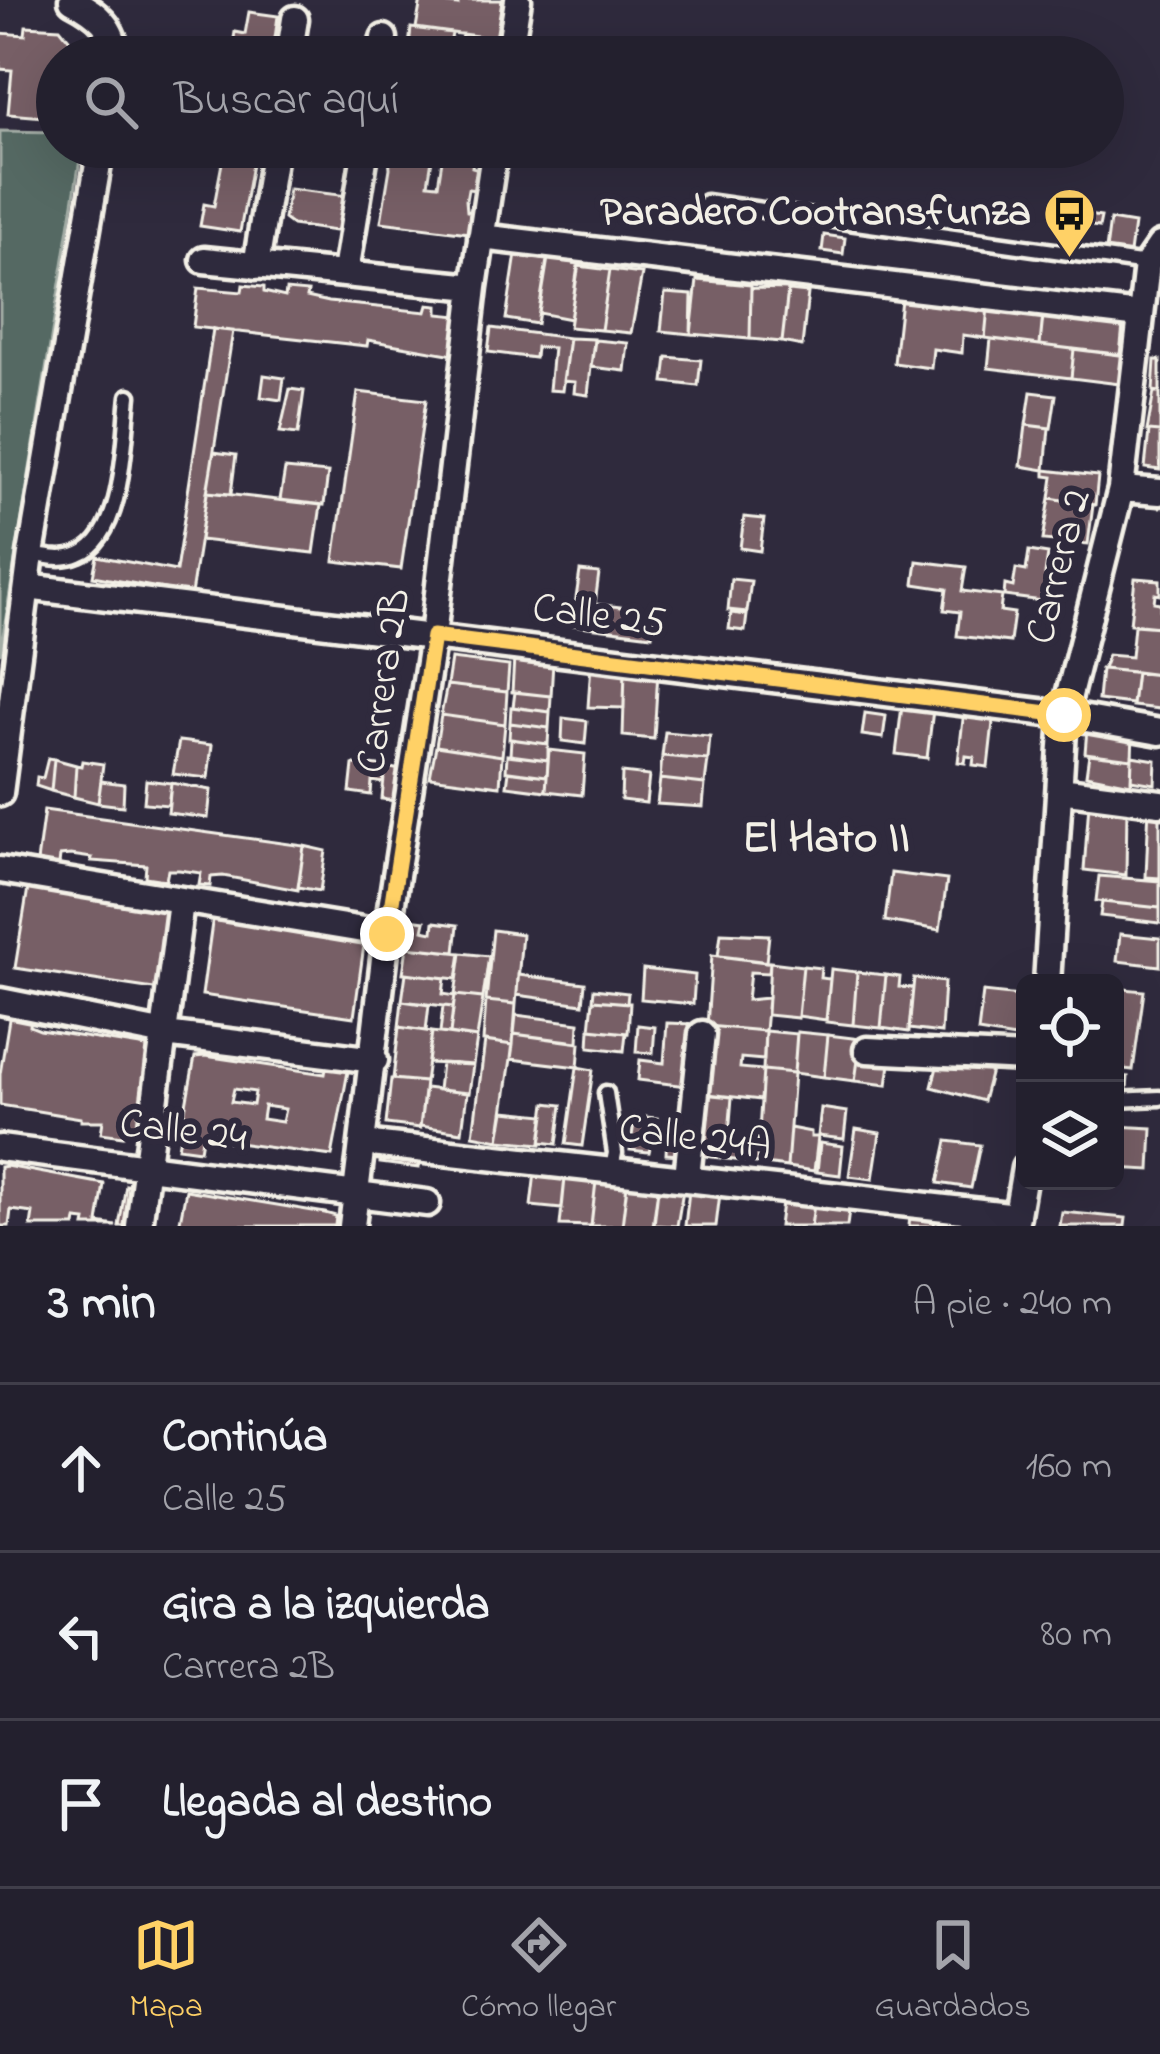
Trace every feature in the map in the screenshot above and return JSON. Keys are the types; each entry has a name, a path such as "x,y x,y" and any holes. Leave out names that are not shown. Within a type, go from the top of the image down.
{"street":[{"path":"72,0 94,11 113,36"},
{"path":"512,36 518,0"},
{"path":"292,36 295,19"},
{"path":"0,793 31,554 97,168"},
{"path":"256,266 272,168"},
{"path":"346,272 363,168"},
{"name":"Carrera 2B","path":"352,1226 492,168"},
{"path":"482,237 1140,315"},
{"name":"Carrera 2","path":"1048,974 1064,715 1121,489 1140,315 1153,255"},
{"path":"204,260 474,287"},
{"path":"1121,489 1160,492"},
{"name":"Calle 25","path":"27,587 1064,715 1160,732"},
{"path":"1060,790 1160,803"},
{"path":"0,870 387,934"},
{"path":"139,1226 181,902"},
{"path":"0,1001 165,1034 375,1060"},
{"path":"687,1177 702,1034"},
{"path":"867,1050 1016,1058"},
{"name":"Calle 24A","path":"363,1143 612,1168 1016,1221"},
{"name":"Calle 24","path":"0,1148 428,1203"},
{"path":"1016,1221 1021,1190"}],"lane":[{"path":"706,202 1153,255"},
{"path":"31,554 61,559 82,554 107,526 116,504 129,396"},
{"path":"606,1093 615,1153 612,1168"},
{"path":"1124,1100 1160,1098"}],"green space":[{"path":"0,131 36,132 36,168 79,168 0,654"}],"building":[{"path":"421,0 458,5 459,0 502,0 496,36 416,28"},
{"path":"249,12 278,16 275,36 234,36 235,32 245,34"},
{"path":"26,26 60,28 67,36 36,36 36,116 8,114 12,70 0,69 0,33 25,35"},
{"path":"411,28 452,33 452,36 410,36"},
{"path":"221,168 251,168 240,232 200,226 204,204 214,206"},
{"path":"390,168 431,168 428,184 438,185 441,168 479,169 476,190 468,189 466,200 467,211 472,212 469,233 381,222"},
{"path":"289,189 348,196 344,226 335,231 292,225 284,219"},
{"path":"1087,215 1101,217 1099,227 1085,225"},
{"path":"1110,220 1134,224 1130,253 1106,250"},
{"path":"824,235 845,238 843,254 822,251"},
{"path":"516,254 547,260 537,324 506,319"},
{"path":"548,258 579,264 570,319 539,313"},
{"path":"578,266 610,270 601,330 569,327"},
{"path":"610,270 642,274 631,333 601,330"},
{"path":"697,280 751,285 750,339 691,334"},
{"path":"243,285 264,287 264,292 285,297 286,290 308,292 307,297 329,302 426,312 428,305 438,306 438,314 459,316 454,355 368,340 367,346 193,327 198,288 242,292"},
{"path":"751,288 788,289 782,342 750,339"},
{"path":"788,291 808,293 802,346 782,342"},
{"path":"665,293 692,295 691,334 661,331"},
{"path":"901,299 988,307 985,338 963,335 962,353 933,349 931,368 894,363"},
{"path":"988,307 1043,314 1040,345 985,338"},
{"path":"1043,316 1123,325 1120,355 1040,345"},
{"path":"491,328 569,338 562,391 549,390 553,348 536,347 535,358 488,352"},
{"path":"213,329 233,331 191,594 93,576 97,556 176,571"},
{"path":"569,338 594,339 588,395 574,393 575,382 563,381"},
{"path":"991,339 1074,349 1071,378 988,368"},
{"path":"595,340 628,343 625,371 591,367"},
{"path":"1074,349 1125,355 1120,384 1071,378"},
{"path":"667,357 701,360 698,386 664,382"},
{"path":"1155,360 1160,360 1160,392 1153,391"},
{"path":"264,375 284,378 281,400 261,397"},
{"path":"290,389 304,391 298,434 280,432"},
{"path":"358,392 426,400 401,569 334,561"},
{"path":"1031,392 1056,395 1051,428 1026,425"},
{"path":"1154,392 1160,392 1160,432 1147,431"},
{"path":"1026,425 1049,428 1045,470 1021,466"},
{"path":"1149,431 1160,432 1160,470 1145,468"},
{"path":"214,452 236,455 231,494 207,492"},
{"path":"285,469 328,473 324,505 280,500"},
{"path":"1045,470 1098,476 1095,505 1050,498 1053,477 1045,476"},
{"path":"207,492 321,505 314,553 200,540"},
{"path":"1050,498 1093,505 1088,544 1043,540"},
{"path":"744,517 764,519 760,551 740,548"},
{"path":"1029,551 1048,554 1045,574 1062,576 1058,603 1004,596 1005,585 1013,587 1016,569 1026,571"},
{"path":"917,561 966,567 962,591 1002,596 1000,611 1014,613 1010,642 957,636 960,612 944,610 947,589 914,584"},
{"path":"580,571 599,573 595,604 655,611 652,635 572,625"},
{"path":"1135,578 1160,580 1160,595 1155,594 1154,602 1160,603 1160,627 1130,624"},
{"path":"731,579 751,581 747,612 728,610"},
{"path":"731,613 747,615 745,631 729,629"},
{"path":"1134,625 1160,627 1160,675 1103,669 1108,655 1131,657"},
{"path":"514,658 553,662 551,696 512,692"},
{"path":"451,659 509,666 507,692 447,685"},
{"path":"591,664 625,668 624,708 588,707"},
{"path":"625,668 658,671 654,739 623,736"},
{"path":"1101,669 1136,672 1132,704 1098,700"},
{"path":"1136,672 1160,675 1160,709 1132,706"},
{"path":"447,685 507,692 505,724 441,715"},
{"path":"515,692 551,696 550,712 513,707"},
{"path":"902,706 933,710 927,758 896,754"},
{"path":"511,707 550,712 549,728 510,723"},
{"path":"964,711 994,714 988,767 973,765 974,757 958,762"},
{"path":"865,713 886,716 883,738 862,735"},
{"path":"441,715 505,724 502,756 436,746"},
{"path":"563,718 587,721 585,744 562,741"},
{"path":"510,723 549,728 548,744 509,739"},
{"path":"1087,729 1133,732 1132,759 1085,753"},
{"path":"665,732 710,736 708,760 662,756"},
{"path":"511,739 548,744 548,760 510,755"},
{"path":"179,741 212,745 208,778 173,774"},
{"path":"436,746 502,756 500,786 430,777"},
{"path":"549,750 585,754 582,795 546,791"},
{"path":"1089,754 1132,759 1131,784 1086,775"},
{"path":"507,755 548,760 547,776 506,771"},
{"path":"662,756 708,760 705,784 660,779"},
{"path":"1132,756 1156,760 1155,784 1131,780"},
{"path":"48,758 54,759 51,791 36,786"},
{"path":"54,759 76,765 74,797 51,791"},
{"path":"82,761 103,764 98,803 74,797 76,765 81,766"},
{"path":"353,765 385,767 383,783 372,781 371,795 350,792"},
{"path":"385,767 411,772 409,793 395,791 394,801 382,799"},
{"path":"509,771 547,776 546,791 507,786"},
{"path":"622,773 649,776 646,803 621,800"},
{"path":"660,779 705,784 703,807 657,804"},
{"path":"146,780 171,783 168,805 144,803"},
{"path":"101,781 124,784 123,806 98,803"},
{"path":"171,783 211,790 208,818 168,813"},
{"path":"1089,803 1127,806 1126,875 1084,870"},
{"path":"1149,806 1160,807 1160,878 1146,877"},
{"path":"44,810 304,846 298,890 223,876 211,877 210,886 199,885 201,873 179,870 168,870 166,880 145,877 146,865 71,855 60,856 59,865 37,862"},
{"path":"304,846 326,851 320,891 298,887"},
{"path":"891,873 947,880 940,930 885,921"},
{"path":"1099,876 1160,881 1160,908 1096,901"},
{"path":"73,883 104,899 180,912 167,991 15,968 28,888 72,895"},
{"path":"1102,902 1160,908 1160,923 1100,916"},
{"path":"213,916 365,938 354,1017 202,995"},
{"path":"410,919 425,921 423,930 433,932 434,922 458,925 455,952 407,947"},
{"path":"493,930 522,934 516,1004 486,1001"},
{"path":"721,933 769,935 766,962 718,956"},
{"path":"1120,934 1160,938 1160,966 1117,961"},
{"path":"407,947 461,953 457,979 403,973"},
{"path":"461,953 489,956 483,998 455,995"},
{"path":"712,955 770,962 769,973 750,972 747,1000 768,998 765,1031 707,1026"},
{"path":"770,962 803,966 798,1018 767,1015"},
{"path":"803,966 821,968 820,978 830,979 826,1020 798,1016"},
{"path":"643,969 695,975 693,1004 641,999"},
{"path":"831,969 857,972 853,1025 826,1022"},
{"path":"857,972 886,975 881,1028 853,1025"},
{"path":"406,973 445,978 443,994 455,996 453,1007 402,1001"},
{"path":"518,975 585,983 583,1004 517,995"},
{"path":"886,975 900,977 899,987 913,988 909,1032 881,1028"},
{"path":"914,978 944,982 941,1033 909,1029"},
{"path":"594,989 628,993 627,1003 593,1000"},
{"path":"1124,989 1144,991 1133,1070 1124,1069"},
{"path":"983,992 1016,996 1015,1038 978,1032"},
{"path":"455,995 483,998 477,1038 450,1034"},
{"path":"593,1000 630,1003 628,1033 590,1029"},
{"path":"402,1001 429,1005 426,1031 399,1027"},
{"path":"486,1001 516,1004 513,1045 483,1041"},
{"path":"443,1006 453,1007 450,1034 440,1033"},
{"path":"10,1013 31,1017 30,1026 40,1030 159,1049 146,1128 124,1127 123,1136 101,1133 103,1121 0,1105"},
{"path":"516,1015 579,1023 578,1042 514,1034"},
{"path":"667,1023 691,1024 687,1086 638,1080 640,1060 664,1063"},
{"path":"638,1025 655,1027 653,1053 636,1052"},
{"path":"707,1026 765,1031 764,1060 741,1058 740,1068 763,1070 761,1100 708,1094"},
{"path":"399,1027 432,1032 425,1082 393,1079"},
{"path":"590,1029 626,1033 624,1051 589,1047"},
{"path":"765,1031 797,1034 794,1073 763,1070"},
{"path":"432,1032 477,1038 473,1065 428,1063"},
{"path":"797,1032 828,1035 824,1077 794,1073"},
{"path":"514,1034 580,1043 578,1067 511,1059"},
{"path":"828,1035 861,1039 855,1081 824,1077"},
{"path":"861,1039 893,1043 887,1085 855,1081"},
{"path":"485,1041 513,1045 499,1140 473,1135"},
{"path":"941,1051 993,1063 983,1101 932,1087"},
{"path":"195,1057 325,1074 327,1063 349,1066 332,1156 202,1138 200,1150 178,1147","holes":["234,1089 255,1092 253,1105 231,1102","264,1106 285,1109 282,1122 262,1119"]},
{"path":"441,1063 473,1065 469,1093 438,1090"},
{"path":"577,1067 593,1070 582,1146 566,1144"},
{"path":"763,1070 794,1073 787,1167 757,1163"},
{"path":"391,1079 425,1082 420,1128 386,1124"},
{"path":"425,1088 467,1093 462,1132 420,1126"},
{"path":"702,1094 732,1097 727,1159 698,1155"},
{"path":"546,1103 562,1105 557,1144 541,1142"},
{"path":"821,1108 847,1112 844,1139 818,1136"},
{"path":"504,1111 545,1115 541,1144 499,1140"},
{"path":"635,1116 657,1118 649,1152 630,1150"},
{"path":"1124,1126 1152,1128 1150,1170 1124,1169"},
{"path":"790,1128 818,1137 814,1171 787,1167"},
{"path":"856,1129 880,1133 873,1179 849,1176"},
{"path":"667,1134 683,1135 681,1155 666,1154"},
{"path":"729,1137 759,1140 757,1163 727,1159"},
{"path":"947,1141 980,1145 971,1188 938,1183"},
{"path":"820,1143 843,1146 840,1175 817,1172"},
{"path":"381,1150 421,1154 419,1168 380,1163"},
{"path":"536,1164 566,1168 562,1209 531,1206"},
{"path":"0,1167 104,1184 98,1223 116,1226 85,1226 86,1221 76,1220 75,1226 31,1226 33,1213 11,1210 9,1226 0,1226"},
{"path":"566,1168 597,1172 591,1226 560,1225"},
{"path":"597,1172 628,1177 622,1226 591,1226"},
{"path":"659,1180 684,1184 677,1226 654,1225"},
{"path":"690,1182 721,1185 716,1226 685,1226"},
{"path":"627,1184 658,1189 653,1226 622,1226"},
{"path":"126,1185 137,1187 141,1226 119,1226"},
{"path":"186,1190 325,1213 336,1216 335,1226 179,1226"},
{"path":"783,1195 815,1198 811,1226 779,1226"},
{"path":"815,1198 850,1203 847,1226 811,1226"},
{"path":"1062,1212 1126,1218 1125,1226 1060,1226"},
{"path":"910,1216 935,1219 934,1226 909,1226"}],"place":[{"name":"Paradero Cootransfunza","path":"1070,259"}],"district":[{"name":"El Hato II","path":"826,840"}],"route":[{"path":"387,934 433,636 1064,715"}]}
